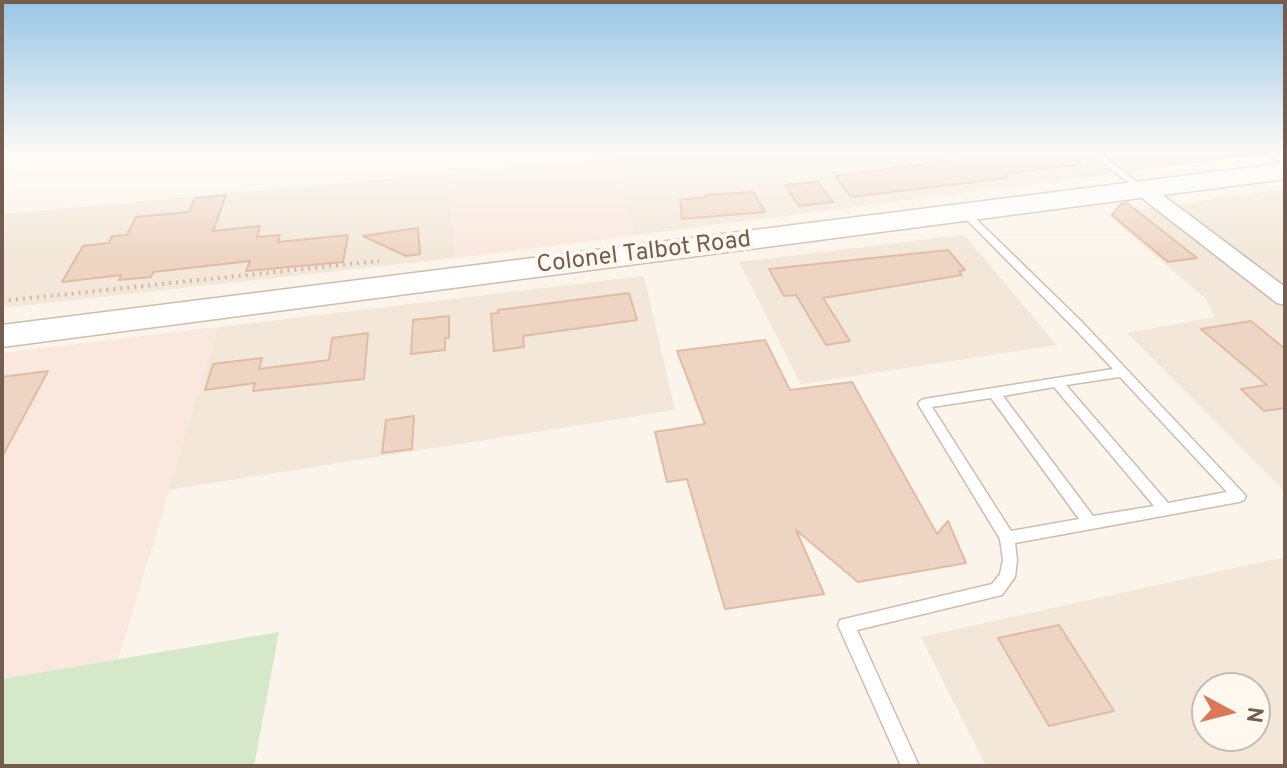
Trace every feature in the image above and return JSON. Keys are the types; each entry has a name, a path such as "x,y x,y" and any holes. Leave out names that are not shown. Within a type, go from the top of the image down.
{"main road":[{"name":"Colonel Talbot Road","path":"2,336 1174,187"}],"street":[{"path":"1145,191 1285,298"}],"lane":[{"path":"1139,187 1145,191"},
{"path":"965,213 1239,496 1007,538"},
{"path":"910,766 846,625 997,590 1009,569 1007,538 924,404 1122,372"},
{"path":"1057,383 1165,509"},
{"path":"994,393 1090,523"}],"shaded area":[{"path":"299,187 451,187 454,258 2,308 2,214"},
{"path":"451,187 620,187 636,235 454,258"},
{"path":"620,187 1013,187 636,235"},
{"path":"1285,189 1285,492 1127,333 1215,317 1206,299 1107,214"},
{"path":"964,235 1057,345 801,384 739,262"},
{"path":"644,276 675,410 167,490 219,327"},
{"path":"219,327 118,659 2,679 2,353"},
{"path":"1285,557 1285,766 986,766 921,637"}],"green space":[{"path":"279,632 254,766 2,766 2,679"}],"building":[{"path":"786,187 822,187 833,202 799,206"},
{"path":"843,187 934,187 851,197"},
{"path":"753,192 765,212 682,219 680,200"},
{"path":"226,195 213,231 260,226 257,237 280,235 278,242 348,235 343,262 246,271 250,261 153,272 151,277 119,280 121,275 62,282 83,246 109,243 112,236 127,235 136,217 189,212 195,198"},
{"path":"1127,203 1197,258 1168,262 1112,215 1121,204"},
{"path":"418,228 420,254 406,256 363,236"},
{"path":"948,250 965,270 959,271 962,275 823,298 850,341 826,345 796,295 784,296 769,269"},
{"path":"629,293 637,320 523,336 524,347 494,351 491,314 498,313 498,310"},
{"path":"449,316 449,338 445,338 445,350 411,354 413,320"},
{"path":"1251,321 1285,349 1285,408 1264,411 1241,389 1267,385 1201,329"},
{"path":"368,333 364,379 253,391 255,383 205,390 213,364 262,358 259,369 329,360 332,338"},
{"path":"765,340 790,390 852,382 937,534 948,521 966,563 858,582 796,530 824,594 725,609 687,479 667,482 655,432 705,424 677,351"},
{"path":"48,371 2,457 2,377"},
{"path":"414,416 412,449 382,453 386,420"},
{"path":"1059,625 1114,711 1049,726 998,638"}]}
